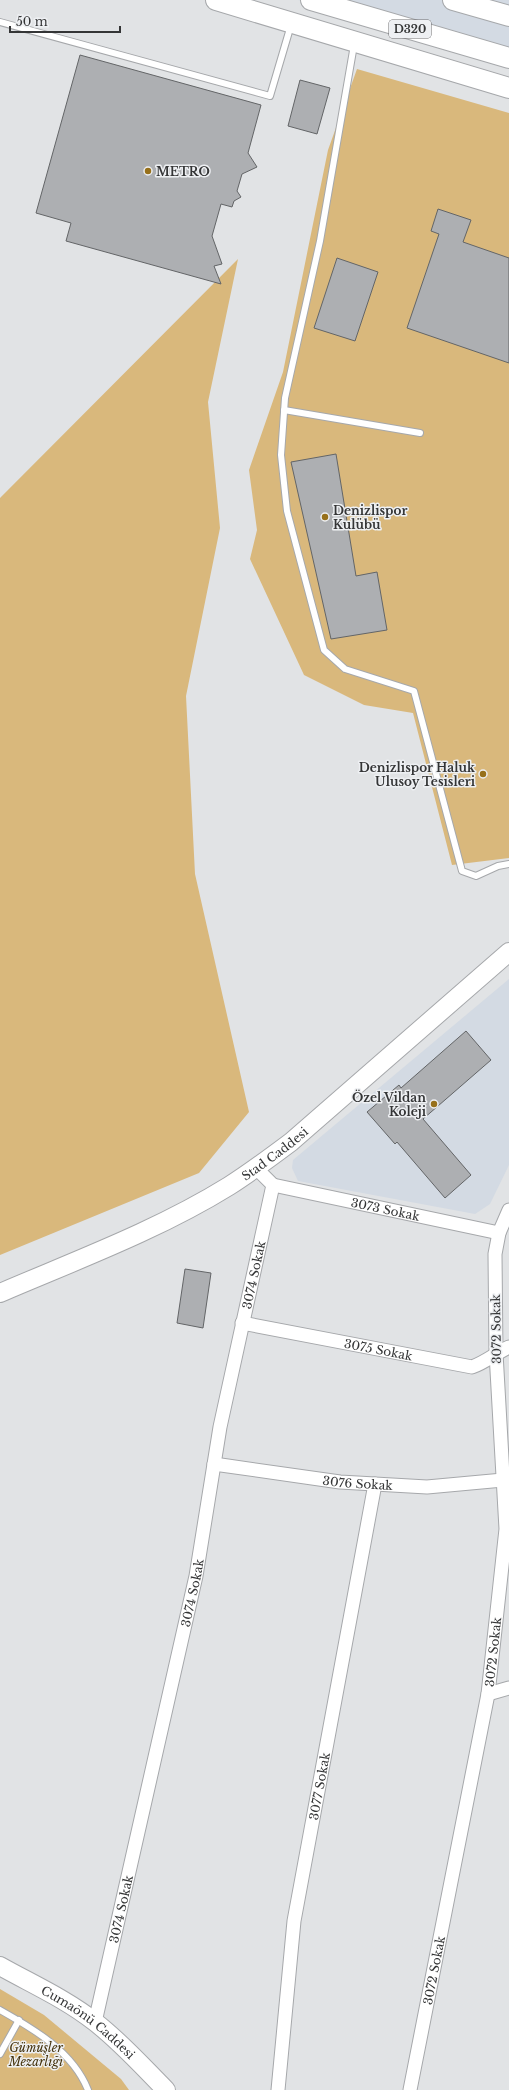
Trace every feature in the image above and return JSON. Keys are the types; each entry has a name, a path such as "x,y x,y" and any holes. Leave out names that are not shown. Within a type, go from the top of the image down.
{"main road":[{"path":"216,0 509,88"},
{"name":"D320","path":"310,0 509,58"},
{"path":"453,0 509,16"}],"street":[{"name":"Stad Caddesi","path":"0,1292 123,1240 170,1218 228,1186 256,1168 291,1142 509,952"},
{"path":"256,1168 273,1185"},
{"name":"3073 Sokak","path":"273,1185 499,1233"},
{"name":"3074 Sokak","path":"95,2022 196,1576 214,1464 242,1323 273,1185"},
{"name":"3072 Sokak","path":"410,2090 488,1694 508,1529 503,1480 496,1353 495,1254 499,1233 509,1210"},
{"name":"3075 Sokak","path":"242,1323 472,1367 485,1363 496,1353 509,1347"},
{"name":"3076 Sokak","path":"214,1464 340,1482 427,1488 503,1480"},
{"name":"3077 Sokak","path":"278,2090 294,1921 375,1484"},
{"path":"488,1694 509,1688"},
{"name":"Cumaönü Caddesi","path":"0,1966 69,2003 95,2022 162,2088"}],"lane":[{"path":"0,22 270,96 292,23"},
{"path":"355,42 320,242 285,398 281,455 287,511 324,650 345,669 414,691 462,871 476,876 498,866 509,864"},
{"path":"284,410 420,433"},
{"path":"0,2010 19,2020 54,2044 78,2073 88,2090"},
{"path":"0,2054 19,2020"}],"shaded area":[{"path":"298,0 509,0 509,61"},
{"name":"Özel Vildan Koleji","path":"509,979 509,1165 490,1204 475,1214 298,1181 292,1168 293,1160"}],"green space":[{"path":"357,69 509,113 509,858 452,865 413,713 364,705 304,675 250,559 257,530 249,470 283,372 328,150"},
{"path":"238,259 208,402 220,528 186,696 195,874 249,1112 199,1173 0,1255 0,498"},
{"name":"Gümüşler Mezarlığı","path":"0,1989 44,2015 121,2079 129,2090 0,2090"}],"building":[{"name":"METRO","path":"80,55 261,105 248,153 257,167 242,174 237,191 241,197 234,201 232,207 221,204 212,236 222,264 214,266 221,284 66,241 71,223 36,213"},
{"path":"300,80 330,88 317,134 288,126"},
{"path":"438,209 471,220 463,242 509,258 509,363 407,328 439,234 431,231"},
{"path":"337,258 378,272 355,341 314,328"},
{"name":"Denizlispor Kulübü","path":"336,454 356,576 377,572 387,630 331,639 291,462"},
{"path":"466,1031 491,1060 423,1119 471,1175 445,1198 397,1142 395,1144 367,1112 399,1085 401,1088"},
{"path":"185,1269 211,1273 203,1328 177,1323"}],"place":[{"name":"METRO","path":"148,171"},
{"name":"Denizlispor Kulübü","path":"325,517"},
{"name":"Denizlispor Haluk Ulusoy Tesisleri","path":"483,774"},
{"name":"Özel Vildan Koleji","path":"434,1104"}]}
